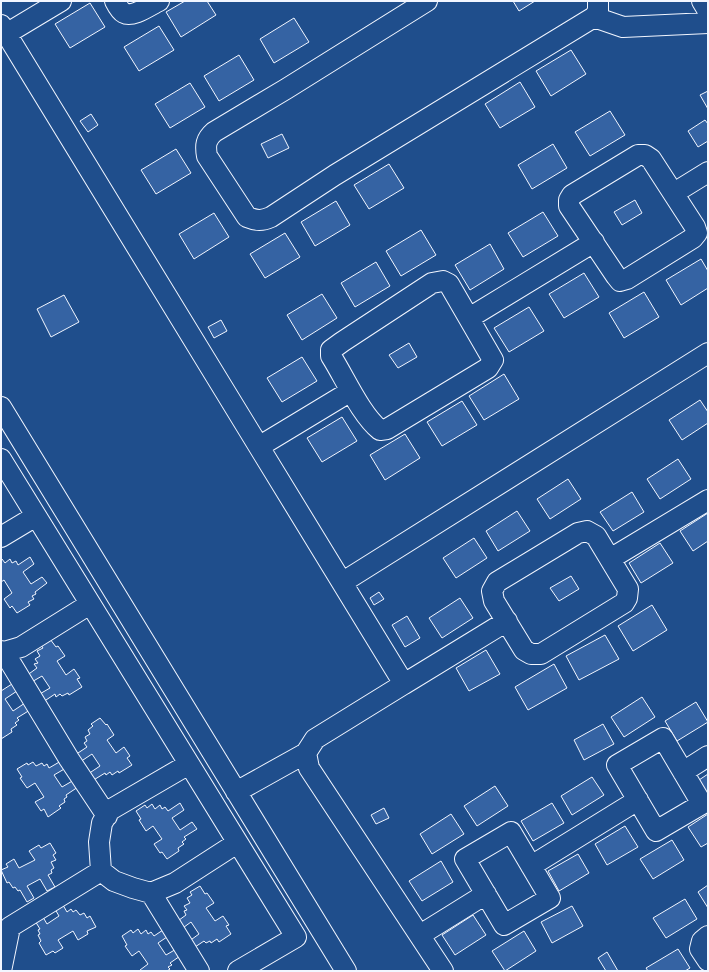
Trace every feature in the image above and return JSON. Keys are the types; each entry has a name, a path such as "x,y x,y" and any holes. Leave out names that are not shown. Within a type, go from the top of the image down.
{"street":[{"path":"61,1 4,30 260,446 404,684"},
{"path":"115,1 123,13 128,15 135,14 159,1"},
{"path":"427,1 214,132 208,138 205,148 207,156 247,217 262,221 271,217 596,9 623,26 708,23"},
{"path":"702,1 708,11"},
{"path":"638,155 645,155 650,159 674,193 695,227 697,233 693,238 627,279 620,281 569,206 569,200 572,195 638,155"},
{"path":"674,193 708,172"},
{"path":"469,318 594,242"},
{"path":"443,281 449,284 469,318 493,360 488,368 387,429 380,430 373,425 351,392 331,356 331,350 432,283 443,281"},
{"path":"343,582 708,353"},
{"path":"260,446 351,392"},
{"path":"1,407 346,971"},
{"path":"1,459 296,937 238,971"},
{"path":"610,559 708,500"},
{"path":"1,537 36,516"},
{"path":"587,531 596,536 610,559 628,589 627,598 624,603 541,654 531,654 524,650 494,601 492,591 497,582 578,533 587,531"},
{"path":"90,604 21,648 3,652 69,759 107,816"},
{"path":"236,792 306,754 314,739 507,621"},
{"path":"663,738 683,772 702,804 656,831 617,765 663,738"},
{"path":"306,754 309,768 443,971"},
{"path":"683,772 708,756"},
{"path":"101,871 100,842 102,823 110,810 189,764"},
{"path":"531,866 638,800"},
{"path":"511,832 550,898 504,925 486,894 465,859 511,832"},
{"path":"101,871 114,881 151,893 175,884 238,843"},
{"path":"1,971 6,925 101,871"},
{"path":"151,893 199,971"},
{"path":"420,935 486,894"},
{"path":"708,936 702,941 700,949 708,961"}],"building":[{"path":"185,1 207,1 216,15 181,37 166,12"},
{"path":"513,1 535,1 519,11"},
{"path":"90,3 105,27 70,48 55,24"},
{"path":"294,18 309,42 274,63 260,39"},
{"path":"159,26 174,50 139,71 124,47"},
{"path":"571,50 586,74 551,96 536,71"},
{"path":"239,55 254,80 219,101 204,76"},
{"path":"520,82 535,107 500,128 485,104"},
{"path":"190,83 205,107 170,128 155,104"},
{"path":"708,91 708,109 700,95"},
{"path":"610,111 625,135 590,156 575,132"},
{"path":"91,114 98,125 88,132 80,121"},
{"path":"705,120 708,124 708,141 698,147 688,131"},
{"path":"282,134 289,148 268,158 261,144"},
{"path":"553,144 567,168 532,189 518,165"},
{"path":"176,149 191,173 156,194 141,170"},
{"path":"389,164 404,188 369,209 354,185"},
{"path":"635,200 642,213 622,225 614,212"},
{"path":"336,201 350,225 315,246 301,222"},
{"path":"543,212 558,236 523,257 508,233"},
{"path":"214,213 229,237 194,259 179,234"},
{"path":"421,230 436,255 401,276 386,251"},
{"path":"285,233 300,257 265,278 250,254"},
{"path":"490,244 504,269 470,290 455,265"},
{"path":"701,259 708,271 708,288 681,305 666,280"},
{"path":"376,262 390,286 355,307 341,283"},
{"path":"584,273 599,297 564,318 549,294"},
{"path":"644,292 659,317 624,338 609,313"},
{"path":"322,294 337,318 302,340 287,315"},
{"path":"64,295 79,322 51,337 37,309"},
{"path":"529,307 544,331 509,352 494,328"},
{"path":"221,320 227,331 214,338 208,327"},
{"path":"409,343 417,357 398,368 389,355"},
{"path":"302,357 317,381 282,402 267,378"},
{"path":"504,374 519,399 484,420 469,396"},
{"path":"700,400 708,412 708,423 682,440 669,420"},
{"path":"462,401 477,425 442,446 427,422"},
{"path":"342,417 357,441 322,462 307,438"},
{"path":"405,434 420,458 385,480 370,455"},
{"path":"678,459 691,479 660,499 647,479"},
{"path":"568,479 581,499 550,519 537,499"},
{"path":"632,492 644,512 613,531 600,512"},
{"path":"517,511 530,531 498,551 486,531"},
{"path":"708,513 708,541 693,551 680,531"},
{"path":"474,538 487,558 456,578 443,558"},
{"path":"660,543 673,563 641,583 629,563"},
{"path":"30,557 34,564 23,572 31,584 42,577 47,583 35,592 36,594 32,596 34,599 28,602 30,605 17,613 12,606 10,608 4,599 12,593 4,580 1,582 1,559 5,563 10,559 12,563 16,561 18,565"},
{"path":"571,576 579,589 559,601 550,588"},
{"path":"379,592 384,599 374,605 370,598"},
{"path":"460,598 473,618 442,638 429,618"},
{"path":"652,605 667,630 633,651 618,626"},
{"path":"407,616 420,638 405,647 392,625"},
{"path":"605,635 619,659 579,680 566,656"},
{"path":"50,639 56,647 58,646 65,656 57,661 66,675 74,669 80,678 77,679 82,687 69,695 68,693 62,696 60,694 56,697 55,694 43,702 38,695 50,688 42,676 30,683 26,676 37,668 34,664 38,663 35,659 40,656 37,651 43,648 41,645"},
{"path":"486,650 500,674 469,691 456,668"},
{"path":"554,664 567,688 528,710 515,687"},
{"path":"12,684 17,691 5,699 13,711 25,703 30,710 17,718 19,720 15,723 17,725 11,729 12,732 1,739 1,691"},
{"path":"642,697 655,717 624,737 611,717"},
{"path":"696,702 708,722 677,741 665,721"},
{"path":"100,718 106,725 107,724 114,735 107,740 116,753 124,747 130,756 127,758 132,765 119,773 118,771 112,775 110,772 106,775 105,773 92,781 88,774 100,766 92,754 80,762 75,755 87,747 84,743 87,741 85,737 90,734 88,730 93,726 91,724"},
{"path":"603,724 614,744 584,760 574,740"},
{"path":"61,761 66,768 54,775 62,787 74,780 78,787 66,795 67,797 64,799 65,802 59,806 61,808 48,817 44,809 41,811 35,802 44,797 35,783 27,788 20,778 22,777 17,769 27,763 28,765 33,762 36,766 42,763 44,766 47,764 49,768"},
{"path":"708,774 708,801 696,782"},
{"path":"592,777 604,795 572,815 561,796"},
{"path":"495,786 508,806 477,826 464,806"},
{"path":"180,803 184,810 172,818 180,830 192,822 197,829 184,837 186,839 182,842 184,844 178,848 179,851 167,859 162,852 160,853 154,844 162,839 153,826 146,831 139,820 141,819 136,811 145,805 147,808 152,804 155,809 160,805 162,809 165,807 168,811"},
{"path":"552,803 564,823 533,841 521,821"},
{"path":"384,808 389,818 376,824 371,815"},
{"path":"451,814 464,834 432,854 420,834"},
{"path":"708,814 708,843 701,847 688,827"},
{"path":"625,826 638,847 607,865 595,844"},
{"path":"672,840 684,860 653,879 640,859"},
{"path":"50,843 56,853 53,855 56,860 51,862 54,868 51,870 52,873 48,875 55,887 47,891 40,879 27,886 34,898 27,902 20,890 18,891 15,887 13,888 9,882 7,883 1,870 8,867 6,864 14,859 19,868 35,860 29,851 39,845 41,848"},
{"path":"578,854 589,873 559,891 548,871"},
{"path":"441,861 453,882 422,901 409,881"},
{"path":"708,885 708,908 698,892"},
{"path":"200,886 205,894 207,893 214,903 206,908 215,921 223,916 229,925 226,926 231,934 219,942 217,939 211,943 210,941 206,943 204,941 192,949 188,942 199,934 191,922 180,930 175,923 186,915 184,911 187,910 184,906 190,903 187,898 192,895 190,892"},
{"path":"685,899 697,919 666,938 653,918"},
{"path":"60,900 67,912 71,909 73,912 76,910 80,915 84,913 87,918 90,916 96,927 87,931 88,934 78,940 73,931 58,940 63,948 55,953 53,951 46,955 39,943 41,941 38,935 40,934 38,930 40,929 32,916 40,912 47,924 59,916 52,904"},
{"path":"572,906 583,926 552,943 541,922"},
{"path":"473,915 486,935 455,955 442,935"},
{"path":"166,928 170,935 158,943 166,955 178,948 183,954 170,963 172,965 168,967 170,969 167,971 141,971 140,970 148,964 139,951 132,956 125,946 127,945 122,936 131,930 133,933 138,929 141,934 146,930 148,934 151,932 154,936"},
{"path":"524,931 536,951 505,971 492,951"},
{"path":"678,949 690,968 685,971 648,971 646,968"},
{"path":"607,952 618,971 606,971 598,958"}]}
